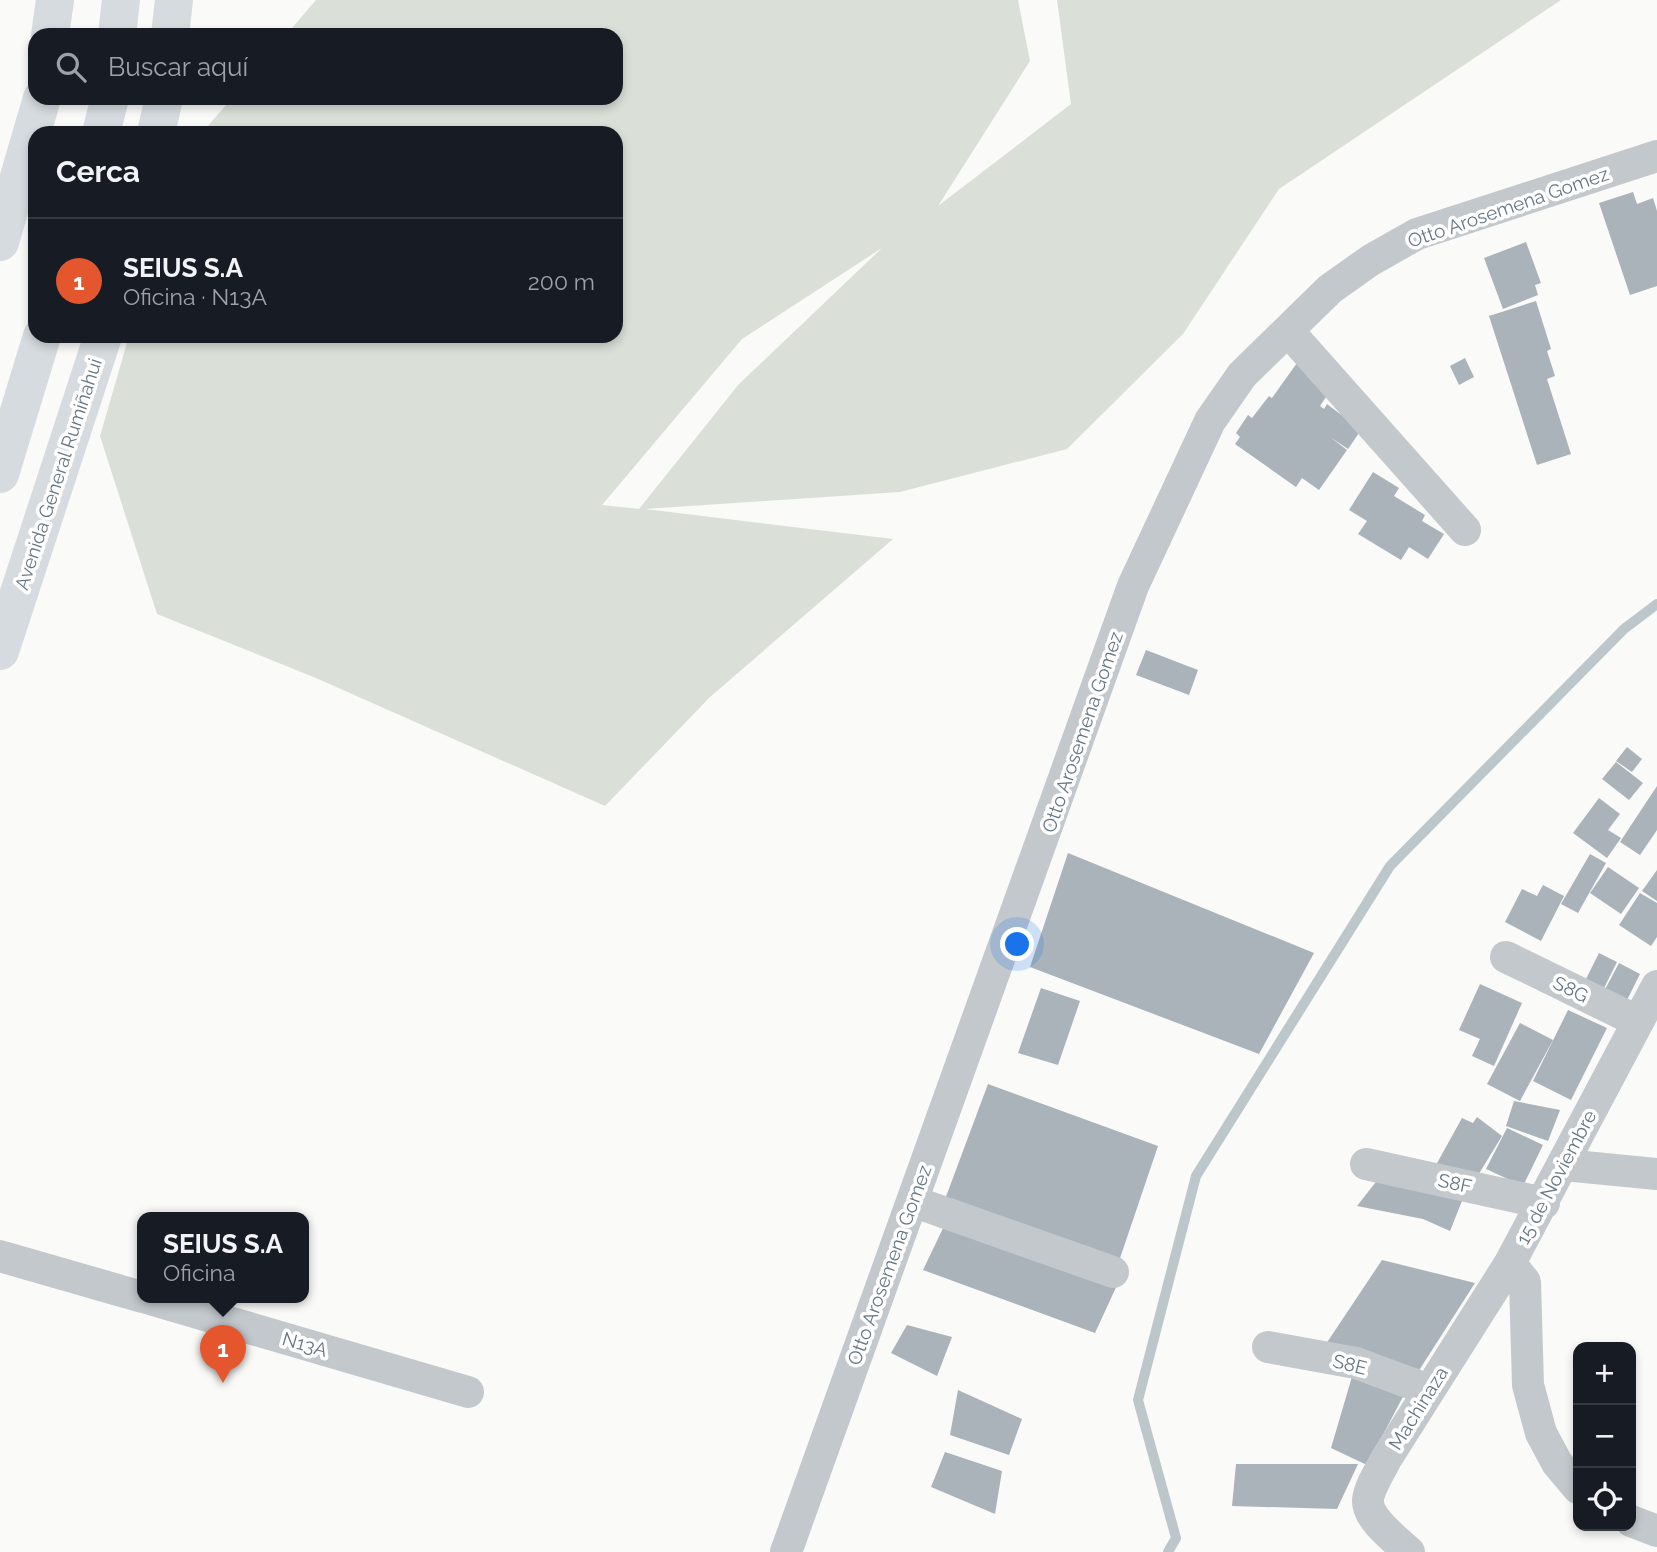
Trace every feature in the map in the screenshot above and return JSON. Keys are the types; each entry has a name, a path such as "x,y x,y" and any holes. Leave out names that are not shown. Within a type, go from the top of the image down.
{"main road":[{"path":"51,28 55,0"},
{"path":"118,28 121,0"},
{"path":"171,28 174,0"},
{"path":"34,126 40,105"},
{"path":"104,126 108,105"},
{"path":"158,126 162,105"},
{"path":"0,242 28,146"},
{"path":"0,474 41,343"},
{"name":"Avenida General Rumiñahui","path":"0,651 101,343"}],"street":[{"name":"Otto Arosemena Gomez","path":"786,1552 1133,586 1209,421 1242,376 1330,289 1417,234 1657,156"},
{"path":"1289,332 1465,530"},
{"name":"S8G","path":"1506,957 1637,1021"},
{"name":"15 de Noviembre","path":"1573,1482 1557,1463 1541,1433 1528,1385 1525,1282 1510,1263 1564,1166 1657,986"},
{"name":"S8F","path":"1366,1164 1544,1203"},
{"path":"1564,1166 1657,1174"},
{"path":"912,1201 1113,1272"},
{"name":"N13A","path":"0,1256 137,1295"},
{"name":"Machinaza","path":"1409,1552 1373,1515 1368,1500 1386,1458 1510,1263"},
{"name":"N13A","path":"164,1303 468,1392"},
{"name":"S8E","path":"1268,1347 1356,1363 1429,1390"},
{"path":"1636,1523 1657,1531"}],"shaded area":[{"path":"316,0 1018,0 1030,61 938,206 1071,104 1057,0 1561,0 1279,189 1183,334 1067,449 900,492 645,509 893,539 710,697 605,806 316,678 157,614 100,436 127,343 623,343 623,126 208,126 226,105 623,105 623,28 292,28","holes":["882,248 739,384 639,509 602,505 742,339"]}],"building":[{"path":"1633,192 1637,204 1653,198 1657,211 1657,286 1630,295 1599,203"},
{"path":"1526,242 1541,283 1535,285 1538,295 1503,309 1484,258"},
{"path":"1536,301 1551,349 1547,351 1555,376 1547,379 1571,454 1537,465 1489,316"},
{"path":"1465,358 1474,377 1459,385 1450,366"},
{"path":"1297,363 1332,388 1320,406 1324,409 1327,404 1361,430 1348,449 1330,437 1347,450 1319,490 1302,478 1296,487 1235,444 1240,437 1236,433 1248,415 1252,418 1269,396 1272,398"},
{"path":"1373,472 1399,488 1394,496 1425,515 1422,521 1444,534 1428,559 1409,547 1401,560 1358,534 1367,521 1349,510"},
{"path":"1146,650 1198,670 1189,695 1136,675"},
{"path":"1627,747 1642,759 1632,772 1616,761"},
{"path":"1616,762 1643,783 1629,800 1602,779"},
{"path":"1657,786 1657,830 1640,855 1620,842"},
{"path":"1599,798 1620,814 1608,830 1621,838 1607,858 1573,833"},
{"path":"1068,853 1314,953 1259,1054 1030,967"},
{"path":"1590,854 1606,863 1578,913 1561,904"},
{"path":"1608,867 1639,888 1621,914 1590,893"},
{"path":"1657,870 1657,901 1642,891"},
{"path":"1543,885 1564,896 1541,941 1505,922 1522,889 1537,896"},
{"path":"1640,893 1657,903 1657,937 1651,946 1619,925"},
{"path":"1599,953 1617,962 1599,998 1581,989"},
{"path":"1619,963 1640,974 1623,1008 1601,997"},
{"path":"1480,984 1522,1003 1494,1066 1472,1056 1480,1039 1459,1030"},
{"path":"1041,988 1080,1001 1058,1065 1018,1053"},
{"path":"1568,1010 1607,1028 1571,1100 1533,1081"},
{"path":"1520,1023 1553,1040 1520,1101 1487,1084"},
{"path":"988,1084 1158,1146 1114,1276 941,1210"},
{"path":"1514,1101 1560,1110 1548,1141 1506,1126"},
{"path":"1477,1117 1502,1136 1472,1185 1431,1174 1462,1118 1473,1123"},
{"path":"1507,1128 1543,1145 1523,1186 1486,1169"},
{"path":"1379,1178 1464,1196 1450,1231 1423,1219 1357,1206"},
{"path":"946,1222 1118,1283 1095,1333 923,1270"},
{"path":"1382,1260 1475,1283 1418,1372 1324,1347"},
{"path":"907,1325 952,1337 937,1376 891,1353"},
{"path":"1356,1363 1406,1391 1367,1465 1331,1448"},
{"path":"958,1390 1022,1419 1009,1455 950,1435"},
{"path":"945,1452 1002,1471 995,1514 931,1487"},
{"path":"1236,1464 1358,1464 1337,1509 1232,1506"}],"waterway":[{"path":"1168,1552 1176,1538 1138,1400 1196,1176 1390,866 1624,629 1657,604"}],"place":[{"name":"SEIUS S.A","path":"223,1383"}]}
